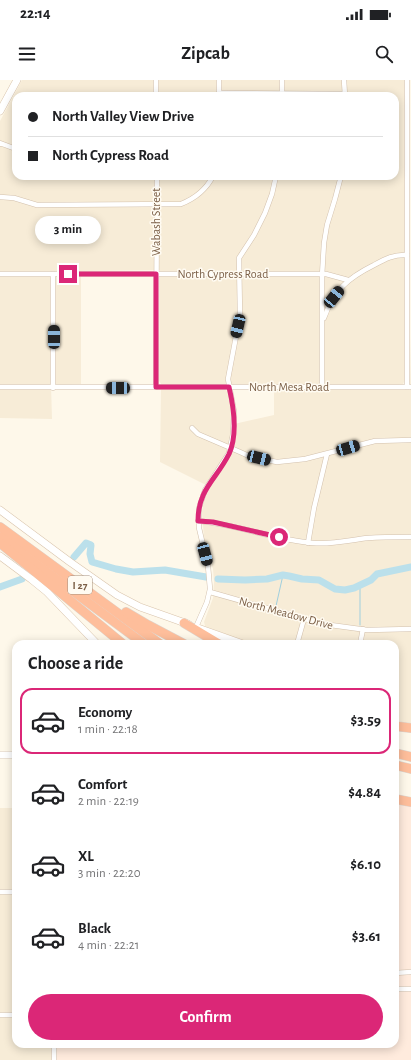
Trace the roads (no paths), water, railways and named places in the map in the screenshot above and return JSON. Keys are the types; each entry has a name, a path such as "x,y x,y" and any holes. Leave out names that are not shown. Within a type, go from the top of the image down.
{"highway":[{"name":"I 27","path":"0,527 155,640"},
{"name":"I 27","path":"0,537 139,640"},
{"path":"0,544 118,640"},
{"path":"60,571 148,625 176,640"},
{"path":"184,623 212,640"},
{"path":"399,726 411,728"},
{"path":"399,754 411,757"},
{"path":"399,767 411,770"},
{"path":"399,801 411,803"}],"main road":[{"path":"0,111 17,80"},
{"path":"0,510 117,595 140,607 232,640"},
{"path":"0,556 47,592 93,640"},
{"path":"0,756 12,755"}],"street":[{"path":"156,80 156,92"},
{"path":"219,80 219,92"},
{"path":"282,80 282,92"},
{"path":"344,80 344,92"},
{"path":"407,80 406,255 409,387"},
{"path":"0,144 12,148"},
{"name":"Wabash Street","path":"156,387 157,180"},
{"path":"0,197 14,198 37,205 181,204 191,200 202,192 210,180"},
{"path":"196,627 210,592 208,566 198,521 199,508 201,498 205,490 231,448 234,421 229,387 229,374 240,315 239,258 254,235 265,213 275,180"},
{"path":"322,387 322,274 324,243 327,225 340,180"},
{"path":"323,321 334,297 348,280 357,273 385,259 398,255 406,255"},
{"name":"North Cypress Road","path":"0,274 322,274 348,280"},
{"path":"53,274 53,388"},
{"path":"407,346 411,342"},
{"name":"North Mesa Road","path":"0,387 409,387"},
{"path":"192,428 198,434 231,448 251,456 277,462 294,461 375,442 411,440"},
{"path":"308,543 314,508 327,454"},
{"path":"198,521 213,522 308,543 320,544 369,538 411,537"},
{"name":"North Meadow Drive","path":"210,592 327,625 363,629 411,629"},
{"path":"298,640 304,619"},
{"path":"361,640 363,629"},
{"path":"0,892 12,892"},
{"path":"399,973 411,972"},
{"path":"399,989 411,989"},
{"path":"0,1015 12,1015"},
{"path":"54,1048 54,1060"}],"waterway":[{"path":"74,557 86,543 91,545 90,554 92,562 116,569 133,572 165,570 206,577"},
{"path":"218,579 267,579 283,575 302,579 319,580 335,589 345,590 354,588 371,580 377,574 411,567"},
{"path":"276,606 283,575"},
{"path":"0,587 22,579"},
{"path":"360,586 360,625"}]}
